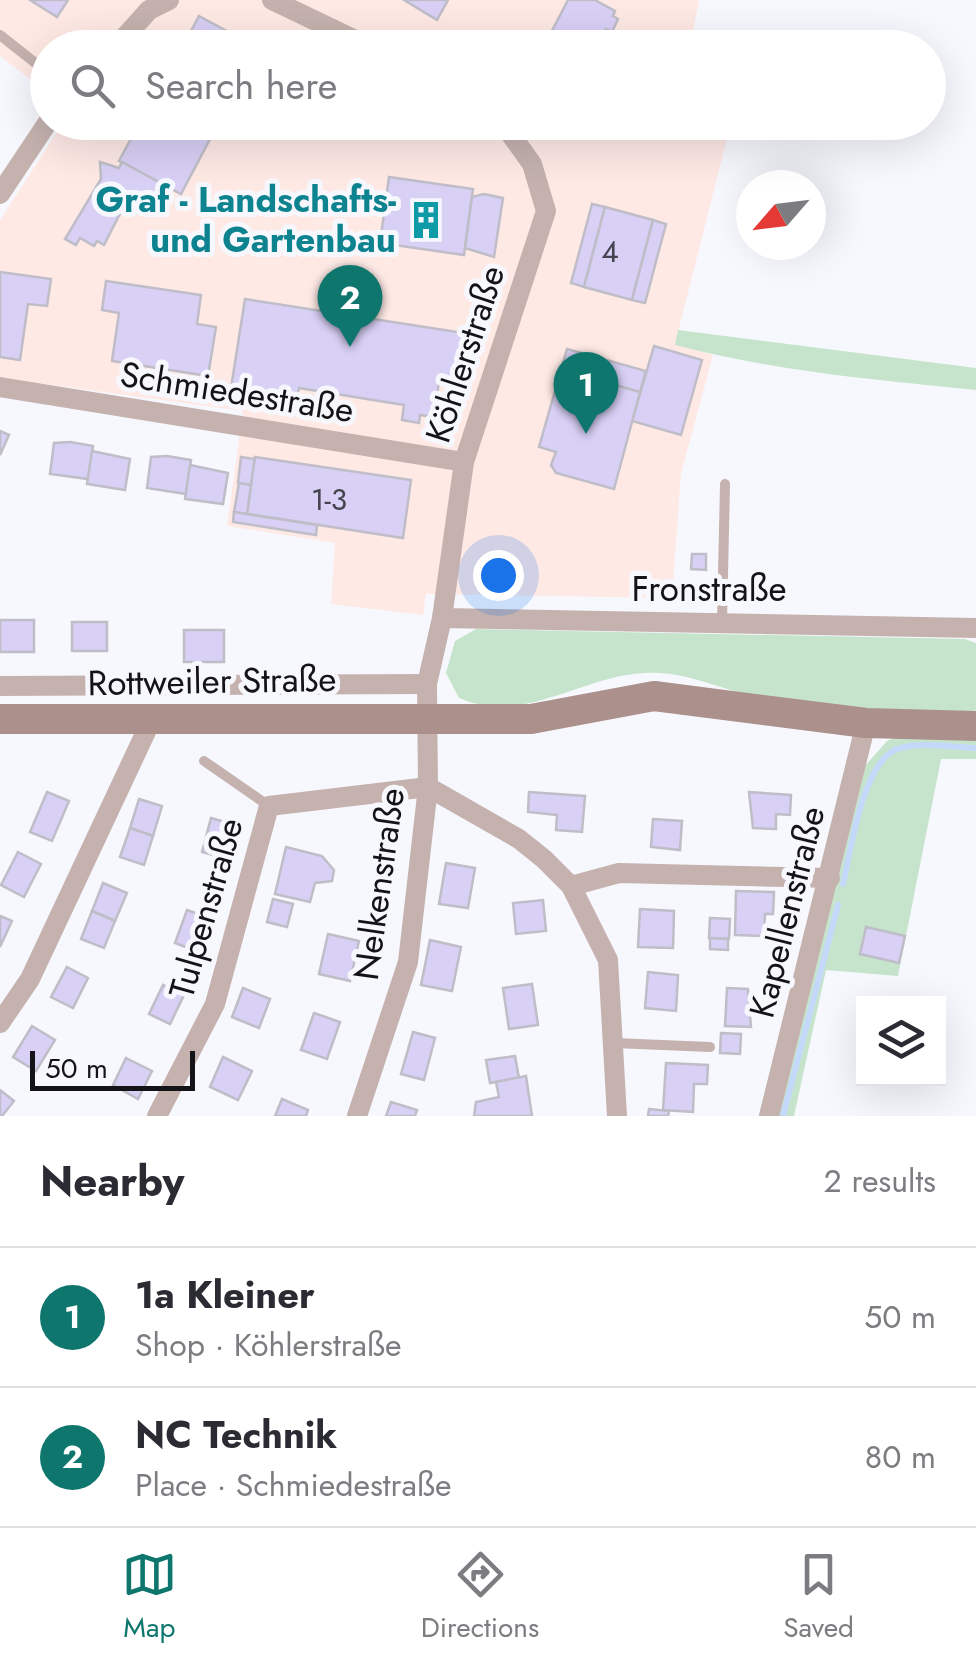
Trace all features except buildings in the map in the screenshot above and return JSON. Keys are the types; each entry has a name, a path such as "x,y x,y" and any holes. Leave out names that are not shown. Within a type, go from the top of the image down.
{"street":[{"path":"131,30 149,10 169,0"},
{"path":"272,0 334,30"},
{"path":"0,194 36,140"},
{"name":"Köhlerstraße","path":"442,618 464,462 546,211 532,164 515,140"},
{"name":"Schmiedestraße","path":"0,386 464,462"},
{"path":"424,716 442,618"},
{"name":"Fronstraße","path":"442,618 976,628"},
{"path":"0,686 427,684"},
{"name":"Rottweiler Straße","path":"0,719 151,722 424,716 531,720 654,696 866,723 976,726"},
{"name":"Nelkenstraße","path":"357,1116 408,962 428,787 424,716"},
{"path":"0,1022 30,979 151,722"},
{"name":"Kapellenstraße","path":"768,1116 866,723"},
{"path":"428,787 519,839 571,886 608,960 617,1116"},
{"name":"Tulpenstraße","path":"157,1116 215,1004 269,806 428,787"},
{"path":"571,886 619,873 830,878"}],"lane":[{"path":"0,35 30,59"},
{"path":"722,621 725,484"},
{"path":"204,761 269,806"},
{"path":"614,1043 710,1047"}],"shaded area":[{"path":"0,0 699,0 693,30 30,30 30,79 0,56"},
{"path":"52,140 727,140 675,344 713,355 681,474 672,598 426,594 423,615 331,604 335,543 227,526 243,411 0,378 0,220"}],"green space":[{"path":"678,330 976,368 976,390 749,362 675,345"},
{"path":"476,629 965,639 976,643 976,710 970,714 917,713 809,705 659,673 621,676 529,703 483,705 459,698 446,673 455,641"},
{"path":"901,735 976,738 976,759 941,759 898,976 826,970 794,1116 776,1116 865,766 887,741"}],"waterway":[{"path":"843,884 860,809 885,757 915,745 976,748"},
{"path":"783,1116 838,905"}],"place":[{"name":"Graf - Landschafts- und Gartenbau","path":"426,220"},
{"name":"NC Technik","path":"350,347"},
{"name":"1a Kleiner","path":"586,434"}]}
